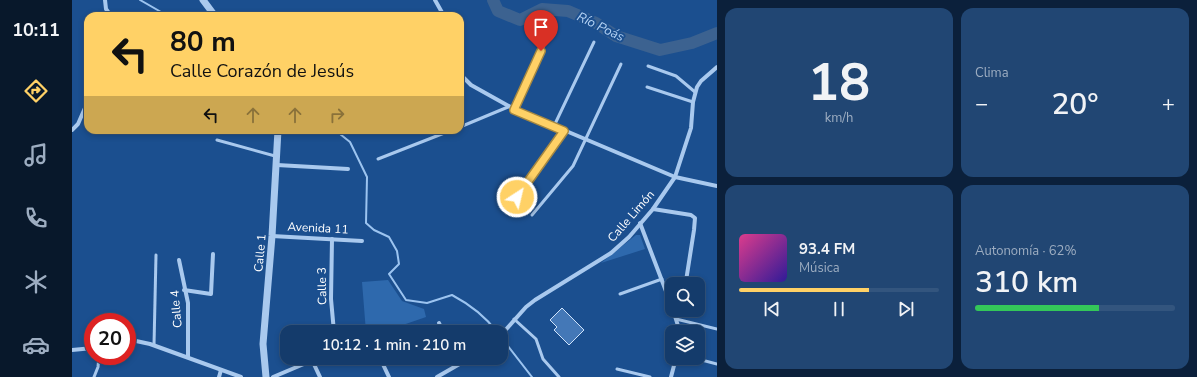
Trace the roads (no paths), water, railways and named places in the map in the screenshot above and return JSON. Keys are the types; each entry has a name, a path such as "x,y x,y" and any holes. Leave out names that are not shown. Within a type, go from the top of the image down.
{"street":[{"path":"105,0 106,9 108,12"},
{"path":"203,0 212,12"},
{"path":"436,0 442,12"},
{"name":"Calle Limón","path":"508,326 535,300 611,253 629,237 653,209 675,177 691,128 693,102 697,87 701,81 717,67"},
{"path":"464,78 471,85 514,110 675,177 717,186"},
{"path":"72,130 78,124 84,110"},
{"name":"Calle 1","path":"266,377 263,344 277,166 278,134"},
{"path":"277,166 348,169"},
{"path":"653,209 691,215 695,218 687,277"},
{"path":"640,223 665,287"},
{"name":"Avenida 11","path":"272,236 362,241"},
{"name":"Calle 3","path":"332,239 331,299 333,325"},
{"path":"184,290 211,294 213,254"},
{"name":"Calle 4","path":"179,260 184,290 188,303 188,357"},
{"path":"676,318 678,325"},
{"path":"136,341 154,345 241,377"},
{"path":"72,350 84,349"},
{"path":"273,377 301,365"},
{"path":"314,365 320,377"},
{"path":"383,365 389,377"},
{"path":"437,377 457,365"},
{"path":"671,377 674,365"},
{"path":"219,377 221,370"}],"lane":[{"path":"514,110 553,26"},
{"path":"554,126 594,42"},
{"path":"532,215 573,166 621,64"},
{"path":"648,66 676,76 695,92"},
{"path":"647,87 693,102"},
{"path":"464,125 508,106"},
{"path":"517,197 564,131"},
{"path":"378,159 442,134"},
{"path":"217,140 277,157"},
{"path":"154,345 156,255"},
{"path":"620,294 662,279"},
{"path":"676,318 717,329"},
{"path":"514,319 536,339 543,359 559,377"},
{"path":"705,361 717,364"},
{"path":"94,377 98,365"},
{"path":"617,369 650,377"}],"waterway":[{"path":"140,0 161,12"},
{"name":"Río Poás","path":"493,0 498,11 520,20 542,9 568,11 596,23 616,36 660,50 692,43 717,33"},
{"path":"340,134 350,142 367,177 366,223 374,230 389,237 397,251 399,264 389,274 406,300 427,303 452,295 465,302 491,325"},
{"path":"508,346 532,377"}]}
